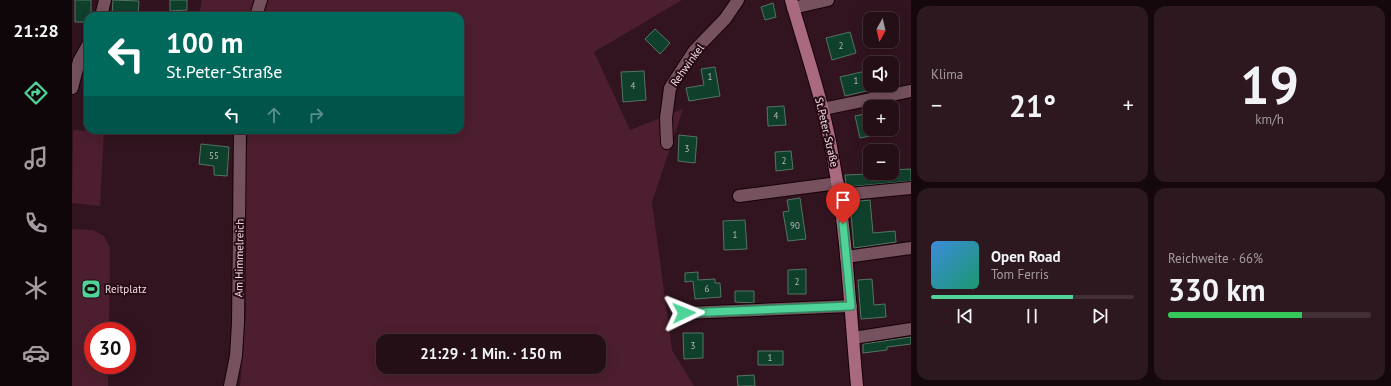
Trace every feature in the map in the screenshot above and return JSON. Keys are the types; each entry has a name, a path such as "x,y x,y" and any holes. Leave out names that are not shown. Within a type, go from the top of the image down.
{"main road":[{"name":"St.Peter-Straße","path":"792,4 823,109 839,189 851,306 857,386"}],"street":[{"path":"102,12 105,0"},
{"path":"258,12 262,0"},
{"name":"Rehwinkel","path":"667,143 666,118 670,88 694,51 725,19 738,0"},
{"path":"792,4 828,0"},
{"path":"72,88 79,61 84,52"},
{"path":"823,109 911,91"},
{"name":"Am Himmelreich","path":"230,386 236,356 238,323 240,134"},
{"path":"739,196 839,189 911,188"},
{"path":"846,257 911,248"},
{"path":"684,313 851,306"},
{"path":"853,338 911,329"}],"shaded area":[{"path":"202,0 682,0 594,52 630,130 683,109 652,202 672,350 694,386 240,386 246,312 244,198 248,134 464,134 464,12 202,12 200,10"},
{"path":"73,130 84,131 84,134 104,134 100,206 72,203"},
{"name":"Reitplatz","path":"72,229 93,230 104,236 110,248 109,322 84,322 84,374 108,374 108,386 72,386"}],"building":[{"path":"75,0 91,0 91,12 84,12 84,22 75,22"},
{"path":"113,0 139,1 138,12 112,12"},
{"path":"170,0 187,0 187,10 170,11"},
{"path":"773,3 776,17 765,20 761,7"},
{"path":"655,29 670,43 660,54 645,39"},
{"path":"850,32 856,53 832,60 826,38"},
{"path":"715,67 720,96 689,101 686,88 704,85 701,69"},
{"path":"644,71 646,100 623,102 621,72"},
{"path":"863,72 863,92 845,96 840,77"},
{"path":"784,106 786,125 768,126 767,107"},
{"path":"863,114 863,136 870,136 860,138 855,116"},
{"path":"679,135 697,137 695,163 678,161"},
{"path":"201,144 229,147 227,176 214,175 214,166 199,164"},
{"path":"791,151 793,169 776,171 775,152"},
{"path":"911,169 911,181 846,187 845,175 863,174 863,180 899,180 899,170"},
{"path":"800,198 806,239 788,241 783,212 789,211 787,200"},
{"path":"870,200 873,233 895,231 896,242 854,248 850,202"},
{"path":"745,220 747,249 724,250 723,221"},
{"path":"806,269 806,294 788,294 788,270"},
{"path":"698,272 698,280 715,279 715,283 720,283 721,297 695,299 693,281 685,282 685,273"},
{"path":"872,279 874,305 885,304 886,317 861,319 858,280"},
{"path":"735,291 754,291 754,303 735,302"},
{"path":"683,333 703,333 703,358 684,359"},
{"path":"911,337 911,344 887,347 887,350 863,353 863,344"},
{"path":"758,351 783,351 783,365 758,365"},
{"path":"754,375 755,386 738,386 737,376"}],"place":[{"name":"Reitplatz","path":"91,289"}],"route":[{"path":"684,313 851,306 843,224"}]}
